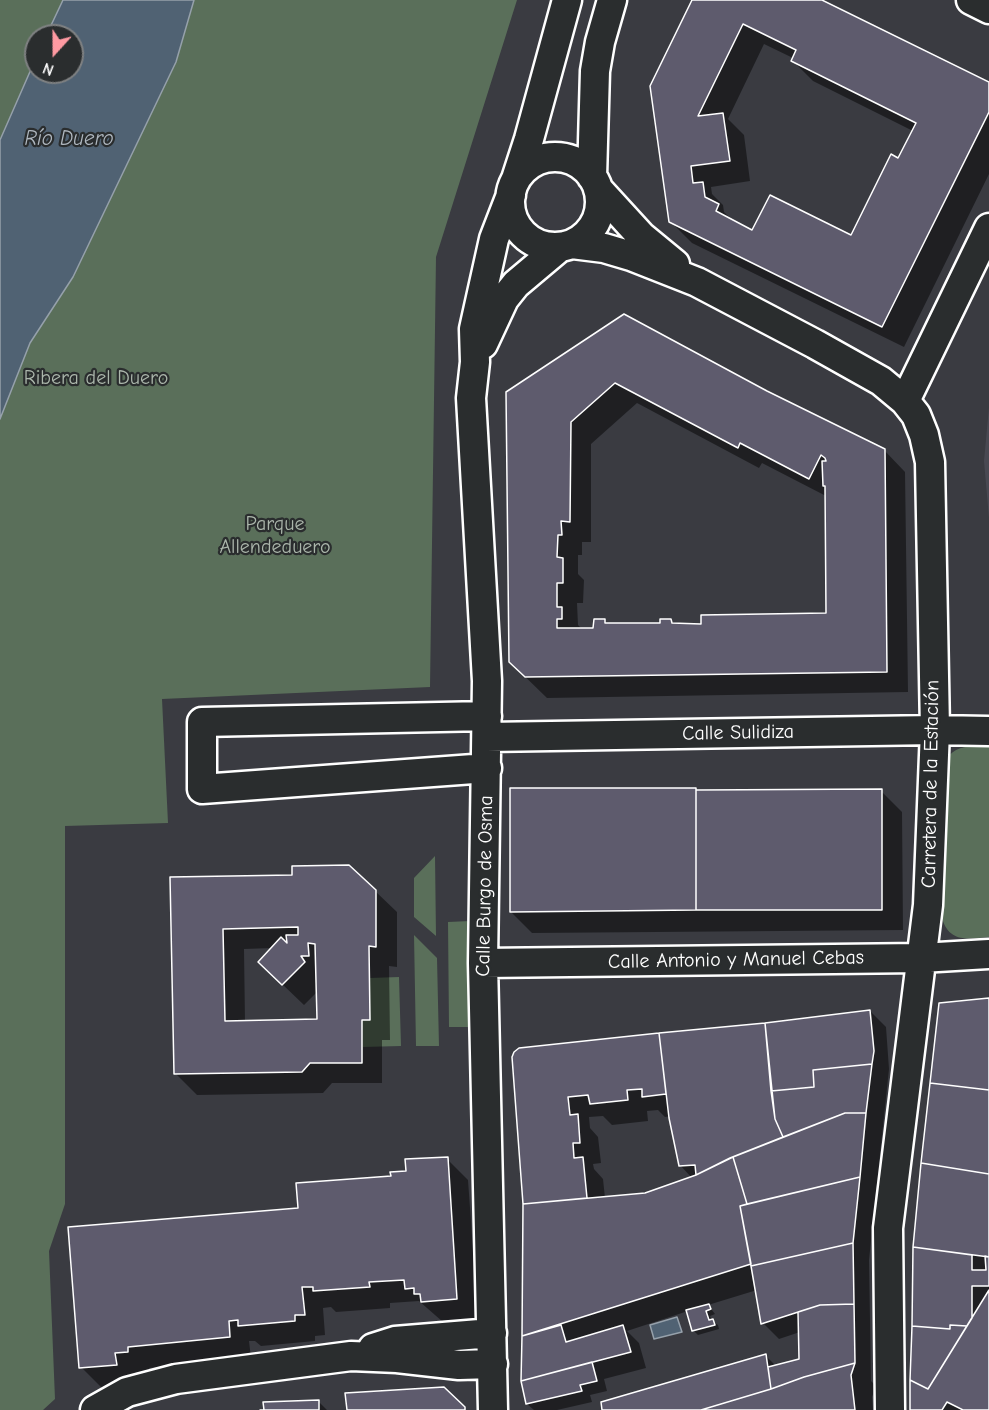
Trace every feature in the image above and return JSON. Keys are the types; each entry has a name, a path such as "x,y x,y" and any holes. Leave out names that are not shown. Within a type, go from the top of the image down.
{"street":[{"name":"Calle Burgo de Osma","path":"493,1410 483,963 487,726 471,398 475,362 474,328 494,239 530,139 567,0"},
{"path":"595,183 582,166 566,159 551,158 530,165 513,188 511,211 515,222 524,234 541,245 566,245 582,239 593,227 600,210 595,183 595,71 600,42 612,0"},
{"path":"971,0 989,9"},
{"name":"Carretera de la Estación","path":"595,183 641,236 697,282"},
{"path":"905,401 989,228"},
{"name":"Calle Burgo de Osma","path":"475,362 504,299 516,284 566,245"},
{"name":"Carretera de la Estación","path":"566,245 604,248 632,256 697,282 863,370 881,381 905,401 916,415 924,435 930,462 935,730 928,905 888,1228 891,1410"},
{"name":"Calle Sulidiza","path":"487,768 202,789 202,722 989,731"},
{"name":"Calle Antonio y Manuel Cebas","path":"483,963 921,958 989,954"},
{"path":"351,1356 395,1341 492,1333"},
{"path":"94,1410 127,1392 166,1381 351,1356 397,1358 459,1365 492,1364"}],"shaded area":[{"path":"989,407 989,518 984,461"}],"green space":[{"path":"0,0 63,0 52,24 24,24 25,84 0,140"},
{"name":"Parque Allendeduero","path":"194,0 517,0 436,257 430,687 162,699 168,823 65,826 65,1204 49,1251 55,1399 43,1410 0,1410 0,418 30,343 73,277 176,62"},
{"path":"965,747 989,747 989,937 960,938 954,936 945,926 942,918 943,770 950,755"},
{"path":"435,856 436,936 414,917 414,878"},
{"path":"470,921 471,1027 449,1027 448,922"},
{"path":"414,935 437,958 439,1046 416,1046"},
{"path":"399,977 401,1046 363,1047 362,1020 369,978"}],"water":[{"name":"Río Duero","path":"63,0 194,0 176,62 73,277 30,343 0,419 0,140 25,84 84,84 84,24 52,24"},
{"path":"677,1317 682,1332 654,1339 650,1325"}],"building":[{"path":"692,0 822,0 989,82 989,112 882,327 669,222 650,86","holes":["743,24 796,50 791,61 916,123 898,158 891,154 851,235 770,195 752,230 716,211 719,204 705,197 703,182 693,183 691,166 730,161 723,113 698,116"]},
{"path":"624,314 767,391 885,449 887,672 525,677 509,662 506,392","holes":["615,383 738,448 740,443 809,479 821,455 825,458 826,461 822,461 823,486 825,486 826,613 701,615 701,624 672,623 671,619 660,619 660,623 605,623 605,619 594,619 593,628 557,628 557,619 562,619 562,607 557,607 557,583 563,583 563,558 557,557 558,535 562,535 561,521 570,522 571,422"]},
{"path":"510,788 696,788 696,910 510,912"},
{"path":"882,789 882,910 696,910 696,790"},
{"path":"349,865 376,890 376,947 369,946 370,1020 362,1020 362,1063 310,1063 302,1072 174,1074 170,877 292,875 292,866","holes":["298,927 298,935 286,935 287,943 281,937 258,962 282,985 305,962 301,956 309,956 308,943 315,944 317,1019 225,1021 223,929"]},
{"path":"989,998 989,1090 930,1083 939,1003"},
{"path":"870,1010 874,1051 872,1064 813,1070 814,1087 771,1091 765,1023"},
{"path":"765,1023 775,1119 783,1137 730,1158 696,1175 695,1165 679,1166 669,1118 659,1033"},
{"path":"659,1033 666,1094 642,1097 642,1089 627,1090 628,1100 590,1104 588,1095 568,1097 570,1115 578,1114 580,1143 573,1143 574,1158 583,1157 587,1198 523,1204 512,1057 514,1052 519,1048"},
{"path":"872,1064 866,1113 845,1113 783,1137 775,1119 771,1091 814,1087 813,1070"},
{"path":"930,1083 989,1090 989,1174 921,1163"},
{"path":"845,1113 866,1113 860,1177 747,1204 733,1157"},
{"path":"448,1157 457,1299 421,1302 420,1294 414,1294 414,1288 405,1289 404,1280 369,1282 370,1287 313,1291 313,1287 302,1287 305,1315 295,1315 295,1321 238,1326 238,1320 229,1321 230,1337 128,1347 128,1352 115,1353 117,1365 79,1368 68,1227 298,1208 296,1183 391,1176 390,1172 406,1171 405,1159"},
{"path":"733,1157 747,1204 740,1206 751,1264 522,1336 523,1204 645,1193 696,1175"},
{"path":"921,1163 989,1174 989,1257 913,1247"},
{"path":"860,1177 853,1243 751,1266 740,1206"},
{"path":"853,1243 854,1304 820,1305 761,1324 751,1266"},
{"path":"913,1247 972,1255 972,1270 986,1270 985,1256 989,1257 989,1286 972,1286 972,1318 967,1326 950,1325 950,1329 912,1326"},
{"path":"989,1290 989,1410 963,1410 947,1402 942,1410 910,1410 910,1380 928,1389"},
{"path":"709,1304 711,1309 706,1311 709,1320 713,1319 715,1325 692,1331 686,1310"},
{"path":"854,1304 855,1363 771,1389 768,1367 799,1359 798,1312 820,1305"},
{"path":"561,1325 566,1342 623,1325 631,1352 521,1381 522,1336"},
{"path":"950,1325 967,1326 928,1389 910,1380 912,1326 950,1329"},
{"path":"766,1354 771,1389 701,1410 602,1410 601,1402"},
{"path":"592,1362 597,1381 580,1385 582,1391 526,1404 521,1381"},
{"path":"855,1363 851,1375 855,1410 701,1410 804,1377"},
{"path":"444,1387 465,1407 465,1410 347,1410 345,1393"},
{"path":"319,1400 319,1410 264,1410 263,1402"}],"park label":[{"name":"Ribera del Duero","path":"96,378"}]}
